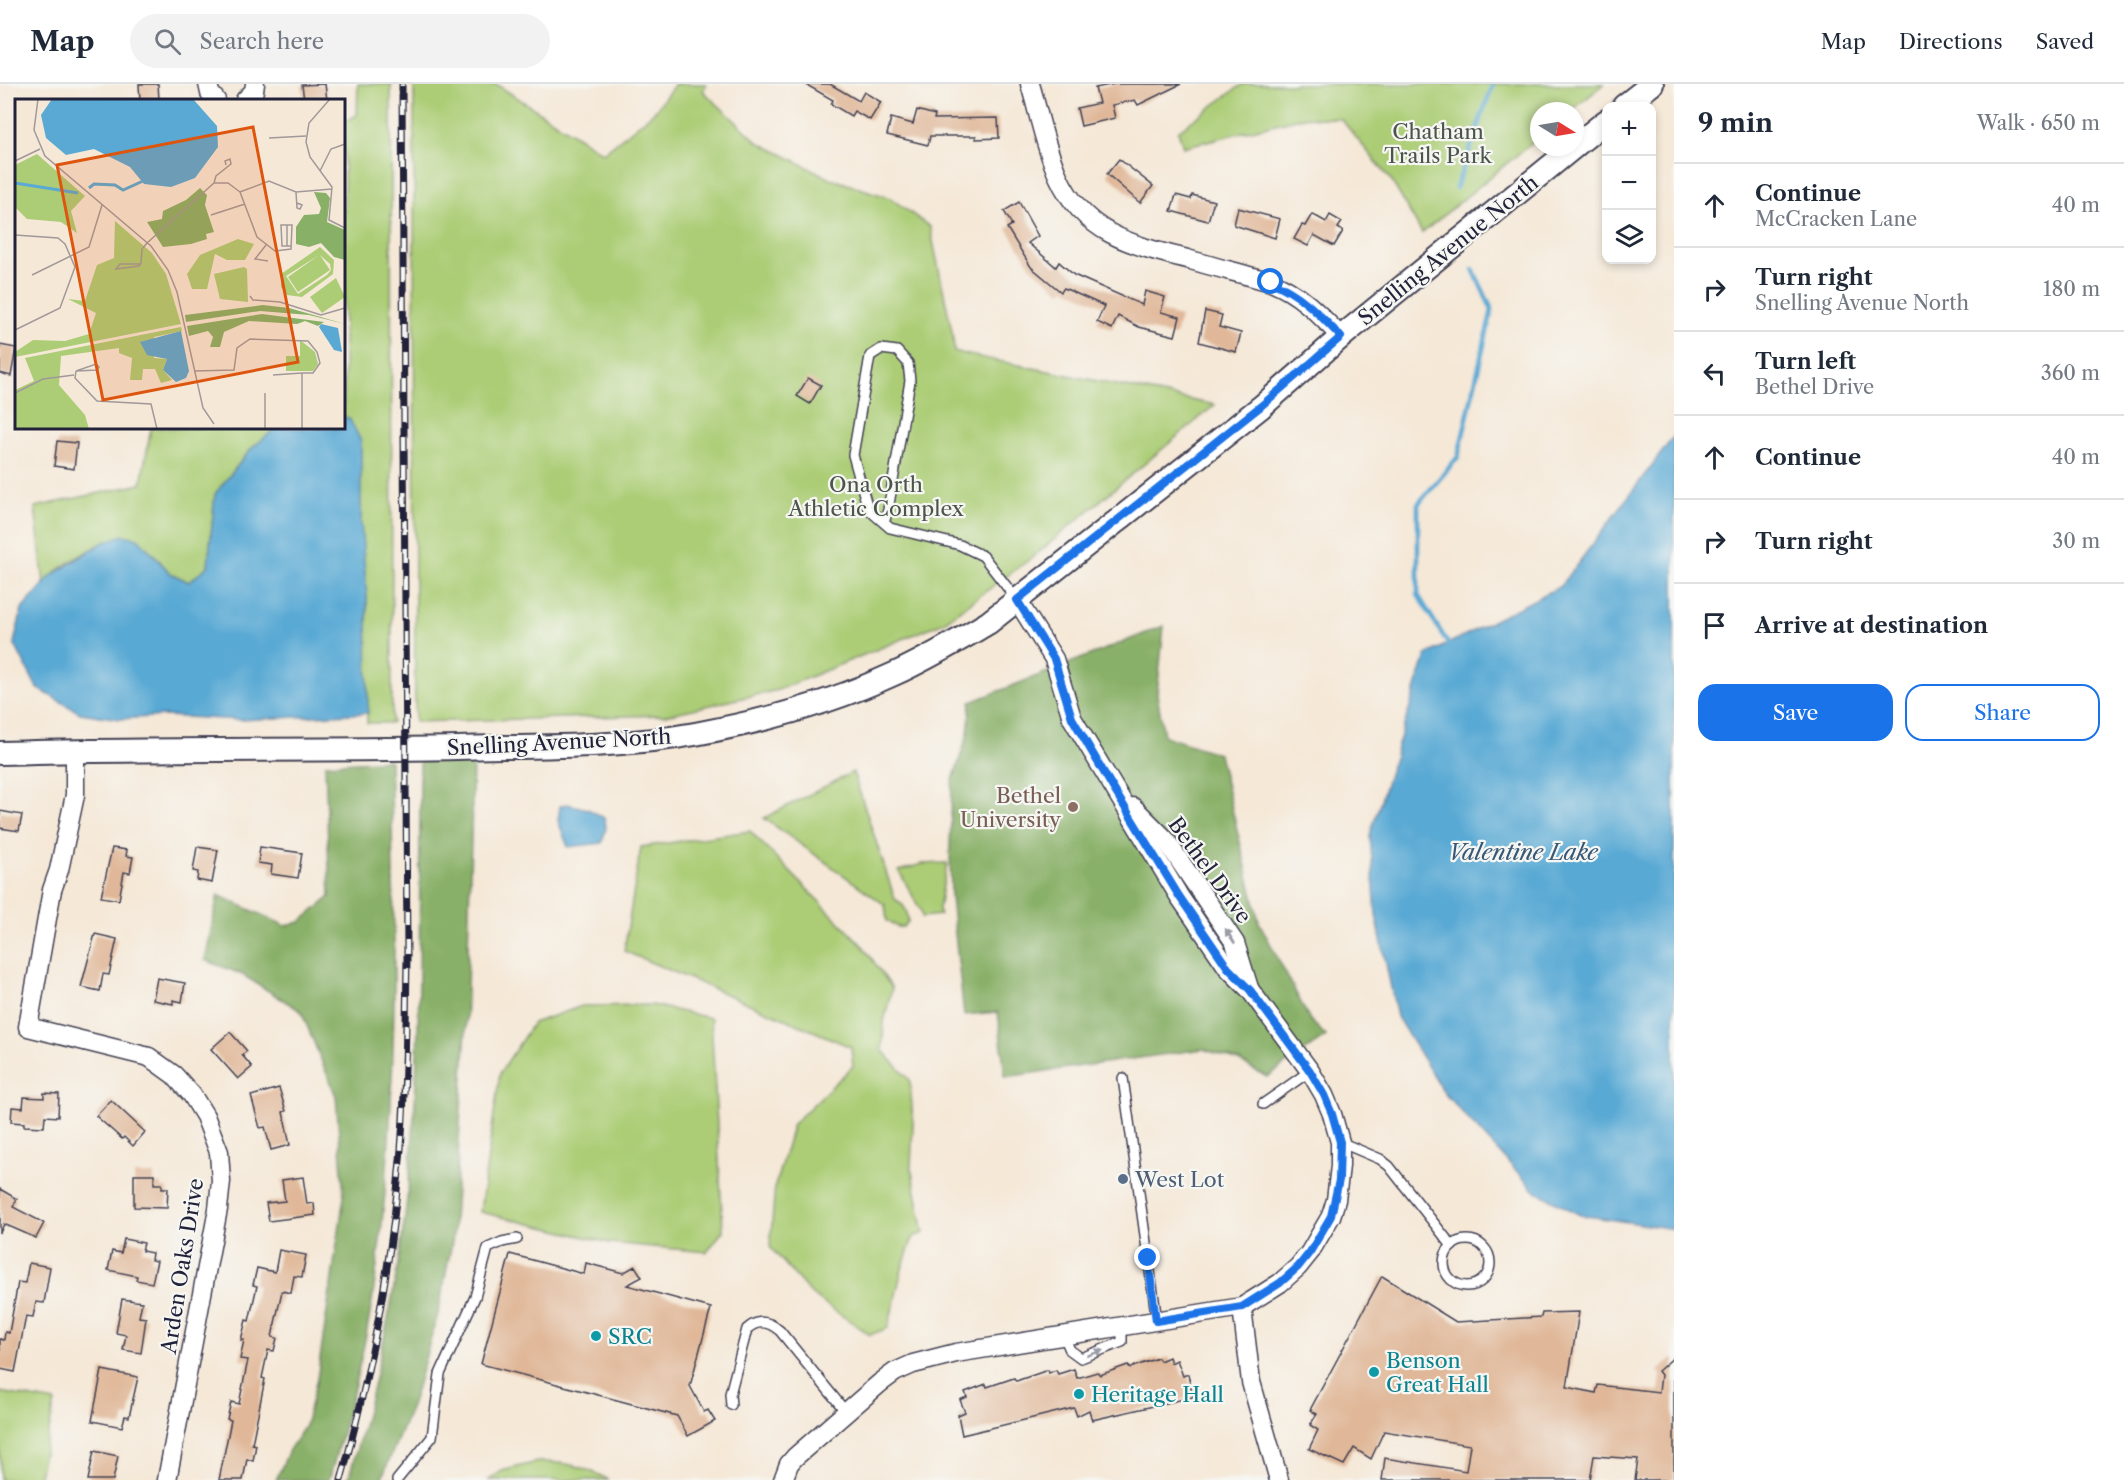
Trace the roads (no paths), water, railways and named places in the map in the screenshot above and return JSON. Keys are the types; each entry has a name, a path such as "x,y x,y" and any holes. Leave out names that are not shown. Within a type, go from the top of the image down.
{"street":[{"path":"208,84 210,93 215,99"},
{"path":"246,99 254,91 255,84"},
{"path":"1030,84 1059,178 1085,214 1102,229 1133,245 1288,288 1314,308 1341,337"},
{"path":"1629,102 1652,84"},
{"name":"Snelling Avenue North","path":"1584,139 1602,124"},
{"name":"Snelling Avenue North","path":"0,753 576,745 643,742 697,734 804,707 894,674 988,623 1261,406 1341,337 1563,156"},
{"name":"Bethel Drive","path":"1017,600 1054,659 1072,718 1113,788 1188,909 1228,968 1250,990 1310,1071 1328,1104 1340,1142 1340,1173 1331,1216 1298,1267 1280,1283 1242,1307"},
{"name":"Arden Oaks Drive","path":"75,752 75,795 59,870 52,890 28,1028 149,1057 174,1075 192,1095 205,1116 219,1152 221,1181 218,1209 166,1480"},
{"path":"783,1480 789,1464 795,1457 895,1372 913,1364 956,1353 1242,1307 1251,1382 1279,1480"}],"lane":[{"path":"884,523 910,381 908,363 897,351 881,349 870,356 853,455 868,509 884,523 890,528 960,545 983,556 1017,600"},
{"path":"1263,1104 1310,1071"},
{"path":"1123,1078 1156,1321"},
{"path":"1340,1142 1380,1159 1389,1166 1452,1246"},
{"path":"397,1480 432,1437 440,1374 475,1297 488,1248 517,1239"},
{"path":"1471,1240 1481,1244 1488,1253 1490,1263 1483,1280 1468,1286 1452,1280 1445,1262 1447,1252 1452,1246 1461,1241 1471,1240"},
{"path":"731,1405 730,1394 747,1329 754,1323 764,1322 772,1324 780,1331 846,1412"},
{"path":"1064,1336 1070,1350 1081,1358 1122,1342 1122,1326"}],"water":[{"path":"345,417 349,418 361,441 361,522 367,598 368,713 242,720 165,716 120,719 80,713 37,688 14,643 22,609 51,576 102,543 123,535 138,538 170,573 189,582 208,566 215,494 251,449 275,429 345,429"},
{"name":"Valentine Lake","path":"1674,436 1674,1229 1580,1215 1534,1190 1444,1093 1397,1017 1376,915 1370,835 1426,655 1561,586"},
{"path":"567,804 588,809 604,818 606,828 602,843 568,847 558,821 560,806"}],"waterway":[{"path":"1456,188 1493,84"},
{"path":"1450,647 1418,595 1418,504 1458,457 1492,310 1473,269"}],"railway":[{"path":"341,1480 362,1398 379,1316 397,1191 404,1102 407,958 402,84"}],"place":[{"name":"Bethel University","path":"1073,807"},
{"name":"West Lot","path":"1123,1179"},
{"name":"SRC","path":"596,1336"},
{"name":"Benson Great Hall","path":"1374,1372"},
{"name":"Heritage Hall","path":"1079,1394"}],"park label":[{"name":"Chatham Trails Park","path":"1438,143"},
{"name":"Ona Orth Athletic Complex","path":"876,496"}]}
